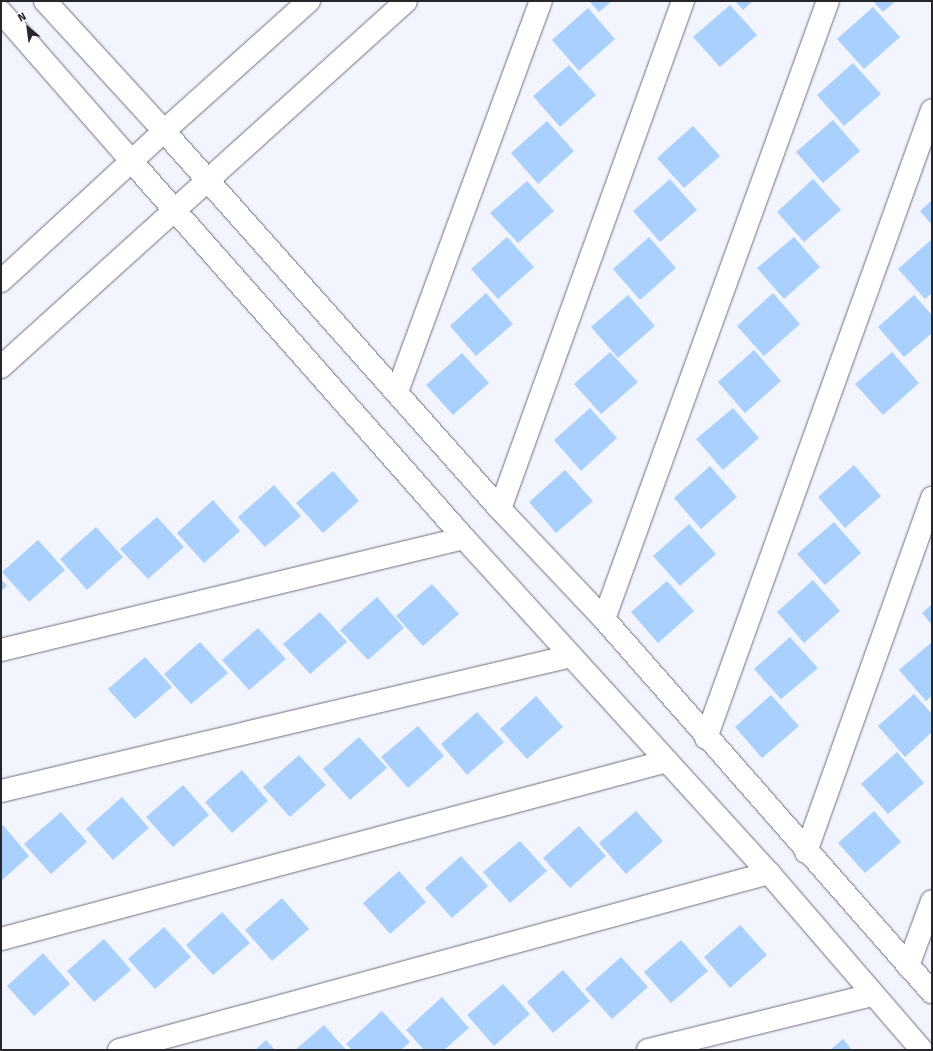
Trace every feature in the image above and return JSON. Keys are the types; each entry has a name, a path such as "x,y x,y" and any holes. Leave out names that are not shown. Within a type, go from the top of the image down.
{"street":[{"path":"45,1 164,131 500,509 604,620 806,852 932,992"},
{"path":"1,281 133,162 164,131 309,1"},
{"path":"1,367 406,1"},
{"path":"397,392 540,1"},
{"path":"500,509 683,1"},
{"path":"604,620 828,1"},
{"path":"1,12 464,538 769,873 872,995 922,1050"},
{"path":"706,738 932,110"},
{"path":"806,852 932,498"},
{"path":"1,650 464,538"},
{"path":"1,791 571,656"},
{"path":"1,939 667,761"},
{"path":"119,1050 769,873"},
{"path":"908,966 932,901"},
{"path":"648,1050 872,995"}],"building":[{"path":"589,1 612,1 599,12"},
{"path":"735,1 753,1 743,10"},
{"path":"873,1 896,1 883,12"},
{"path":"730,5 757,35 720,67 693,37"},
{"path":"873,7 900,37 864,69 837,39"},
{"path":"588,8 615,39 579,71 552,40"},
{"path":"853,63 881,94 844,126 817,95"},
{"path":"569,65 596,95 560,127 533,96"},
{"path":"833,120 860,151 823,183 796,152"},
{"path":"547,121 574,151 538,184 511,153"},
{"path":"693,126 720,156 684,188 657,158"},
{"path":"670,179 697,210 660,242 633,211"},
{"path":"813,179 841,210 804,242 777,212"},
{"path":"527,181 554,211 518,243 490,213"},
{"path":"932,200 932,225 920,211"},
{"path":"507,237 534,267 498,299 471,269"},
{"path":"649,237 676,268 640,300 613,269"},
{"path":"794,237 820,267 784,299 757,268"},
{"path":"932,239 932,293 925,299 898,269"},
{"path":"486,293 513,324 476,356 450,326"},
{"path":"773,293 800,324 764,356 737,326"},
{"path":"628,295 655,326 618,358 591,327"},
{"path":"914,295 932,315 932,333 904,357 878,327"},
{"path":"754,350 781,381 745,413 718,382"},
{"path":"610,352 638,382 601,414 574,384"},
{"path":"892,352 919,383 883,415 855,384"},
{"path":"462,353 489,383 453,415 426,385"},
{"path":"590,408 617,438 581,471 554,440"},
{"path":"733,408 759,438 723,470 696,439"},
{"path":"854,465 881,496 845,528 818,497"},
{"path":"710,466 737,497 701,529 674,498"},
{"path":"565,470 593,501 556,533 529,502"},
{"path":"333,471 359,501 323,533 296,503"},
{"path":"274,485 301,516 265,547 238,517"},
{"path":"213,500 240,531 204,563 177,533"},
{"path":"157,517 184,547 148,579 120,549"},
{"path":"834,522 861,553 825,585 797,554"},
{"path":"689,524 716,554 680,586 653,556"},
{"path":"96,527 123,557 87,590 60,559"},
{"path":"38,540 65,570 29,602 2,572"},
{"path":"1,579 7,586 1,591"},
{"path":"813,580 840,611 804,643 777,612"},
{"path":"667,581 694,611 658,643 631,612"},
{"path":"432,584 459,614 423,646 396,616"},
{"path":"377,597 404,628 368,660 340,630"},
{"path":"932,604 932,625 922,613"},
{"path":"320,612 347,642 310,674 283,644"},
{"path":"258,628 286,659 249,690 222,660"},
{"path":"790,637 818,668 781,699 754,669"},
{"path":"200,642 228,673 191,704 164,674"},
{"path":"932,642 932,696 926,701 899,670"},
{"path":"145,657 172,687 135,719 108,689"},
{"path":"914,694 932,714 932,732 905,757 878,726"},
{"path":"771,695 799,726 762,758 735,727"},
{"path":"536,696 563,727 527,759 500,729"},
{"path":"477,712 504,742 467,775 441,744"},
{"path":"418,726 444,756 408,788 381,757"},
{"path":"359,737 387,768 350,800 323,769"},
{"path":"897,752 924,783 888,814 861,784"},
{"path":"299,755 326,785 290,817 263,787"},
{"path":"242,770 268,801 232,833 205,802"},
{"path":"183,785 209,815 173,847 146,817"},
{"path":"122,797 149,828 113,860 86,829"},
{"path":"636,811 663,841 626,874 599,843"},
{"path":"874,811 901,842 865,873 838,843"},
{"path":"61,812 87,842 51,874 24,844"},
{"path":"3,825 29,856 1,881 1,827"},
{"path":"579,826 606,856 570,888 543,858"},
{"path":"520,841 547,871 510,903 483,872"},
{"path":"461,856 488,886 452,918 425,888"},
{"path":"399,871 426,902 390,934 363,903"},
{"path":"282,898 309,929 272,961 245,930"},
{"path":"222,912 250,943 213,975 186,945"},
{"path":"740,925 767,955 730,988 704,957"},
{"path":"164,927 191,957 155,989 128,959"},
{"path":"104,939 131,970 94,1002 67,971"},
{"path":"681,940 708,971 671,1003 644,972"},
{"path":"43,953 70,984 34,1016 7,986"},
{"path":"621,957 648,987 612,1019 585,989"},
{"path":"563,970 590,1001 553,1033 527,1002"},
{"path":"503,984 530,1014 494,1046 467,1015"},
{"path":"442,997 469,1028 444,1050 424,1050 406,1030"},
{"path":"382,1011 410,1042 401,1050 352,1050 346,1044"},
{"path":"324,1025 346,1050 295,1050"},
{"path":"843,1039 852,1050 830,1050"},
{"path":"266,1040 275,1050 255,1050"}]}
